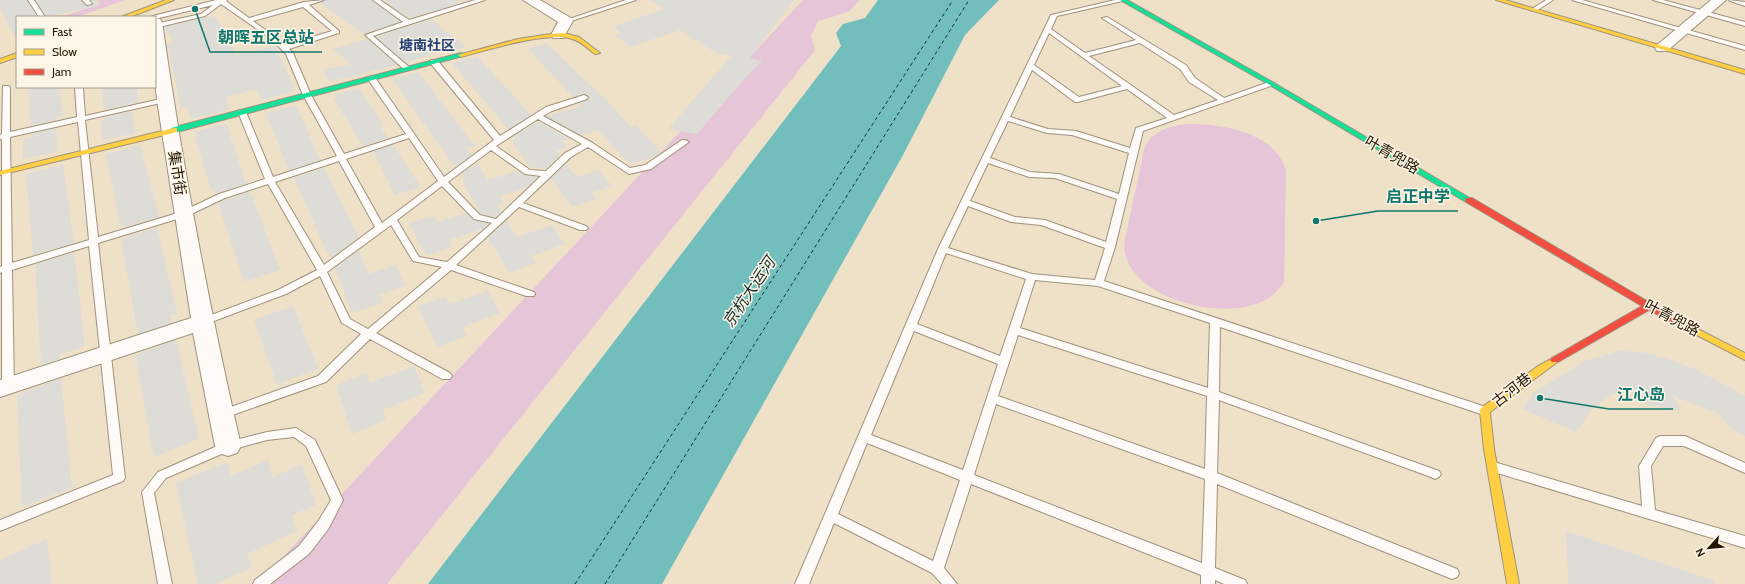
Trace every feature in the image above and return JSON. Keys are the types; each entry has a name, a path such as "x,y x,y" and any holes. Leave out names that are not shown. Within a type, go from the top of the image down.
{"street":[{"path":"134,16 153,14 171,0"},
{"path":"530,0 566,21 558,35"},
{"name":"叶青兜路","path":"1124,0 1272,84 1649,306 1745,357"},
{"path":"1499,0 1745,72"},
{"path":"1662,48 1719,0"},
{"name":"集市街","path":"156,33 165,100 202,322 228,446"},
{"path":"3,172 170,131 506,43 558,35 574,38 597,53"},
{"path":"0,61 16,55"},
{"name":"古河巷","path":"1513,584 1492,466 1485,411 1540,368 1649,306"},
{"path":"4,388 202,322"}],"lane":[{"path":"31,0 41,16"},
{"path":"248,20 321,0"},
{"path":"376,0 408,23"},
{"path":"453,0 463,6"},
{"path":"406,69 368,35 482,0"},
{"path":"566,21 633,0"},
{"path":"802,584 943,249 1054,15 1124,0"},
{"path":"1534,10 1550,0"},
{"path":"1575,0 1745,48"},
{"path":"1656,0 1745,24"},
{"path":"1732,0 1745,4"},
{"path":"153,14 223,1 272,36 289,53 307,95 340,158 380,228"},
{"path":"156,26 203,14 223,1"},
{"path":"284,48 337,32 304,4"},
{"path":"1105,18 1183,67 1192,80 1224,101"},
{"path":"1047,29 1173,118"},
{"path":"1084,55 1141,41"},
{"path":"434,62 495,143 528,172 549,174"},
{"path":"1030,65 1078,100 1129,86"},
{"path":"371,78 443,182 477,217 498,222"},
{"path":"1099,283 1110,247 1139,130 1272,84"},
{"path":"4,388 3,136 6,88"},
{"path":"0,526 119,478 93,243 79,88"},
{"path":"202,322 282,292 322,271 495,143 549,108 584,97"},
{"path":"3,136 165,100"},
{"path":"242,112 270,180 322,271 346,321 370,332 446,376"},
{"path":"537,116 588,144 629,171 648,167 685,142"},
{"path":"1006,118 1048,131 1073,133 1134,152"},
{"path":"3,269 93,243 184,214 222,196 411,135"},
{"path":"221,415 322,379 370,332 450,266 518,204 568,155 588,144"},
{"path":"986,159 1029,174 1056,176 1122,198"},
{"path":"966,202 1014,220 1042,222 1110,247"},
{"path":"518,204 583,228"},
{"path":"392,219 416,259 450,266 530,294"},
{"path":"943,249 1031,277 1099,283 1485,411"},
{"path":"937,569 1031,277"},
{"path":"1208,584 1215,321"},
{"path":"911,326 1004,362"},
{"path":"1014,330 1213,394 1435,474"},
{"path":"992,398 1211,476 1452,573"},
{"path":"165,584 148,492 162,475 228,446 267,436 296,432 311,443 337,500 324,524 304,550 260,584"},
{"path":"864,437 1208,570 1240,584"},
{"path":"1649,514 1645,466 1660,440 1685,441 1745,468"},
{"path":"1492,466 1745,542"},
{"path":"831,516 937,569 950,584"}],"shaded area":[{"path":"98,0 125,0 80,16 64,16 100,4"},
{"path":"803,0 859,0 849,12 818,21 811,36 815,50 387,584 258,584"},
{"path":"1188,124 1216,126 1246,133 1271,147 1280,157 1286,170 1284,281 1269,298 1246,306 1219,308 1190,304 1163,294 1141,280 1128,261 1125,239 1145,146 1153,136 1158,133 1175,126"}],"water":[{"name":"京杭大运河","path":"878,0 999,0 965,35 903,155 662,584 428,584 841,46 836,33 843,24 865,18"}],"building":[{"path":"0,0 27,0 36,16 16,16 16,39 0,8"},
{"path":"36,0 80,0 87,6 93,5 91,0 97,0 98,6 45,16"},
{"path":"325,0 372,0 400,22 364,34 320,3"},
{"path":"383,0 457,0 458,4 409,18"},
{"path":"650,0 794,0 750,58 762,61 747,76 697,134 668,129 731,56 718,54 680,30 630,47 615,35 621,33 614,26 664,9"},
{"path":"215,16 236,55 275,46 295,91 261,100 256,89 226,97 230,109 191,119 187,107 181,108 167,44 174,43 164,27"},
{"path":"431,19 466,47 443,53 442,51 406,63 376,37"},
{"path":"367,39 397,65 330,82 323,70 351,64 333,49"},
{"path":"546,43 610,104 631,127 636,125 661,152 655,157 630,164 598,130 581,135 546,116 582,106 579,103 587,100 589,97 584,94 573,97 528,49"},
{"path":"477,56 531,115 508,129 452,63"},
{"path":"418,72 475,146 467,148 472,155 455,167 392,79"},
{"path":"28,88 59,88 63,116 55,118 55,120 31,126"},
{"path":"102,88 137,88 138,102 104,110"},
{"path":"359,88 383,124 379,125 388,138 363,146 333,98 337,97 336,94"},
{"path":"296,105 320,160 290,170 266,113"},
{"path":"132,111 135,133 103,140 101,121 105,120 105,117"},
{"path":"538,121 569,139 563,141 568,147 556,151 560,156 545,169 529,167 511,140 516,139 514,136"},
{"path":"226,123 246,184 215,194 214,189 211,190 194,132"},
{"path":"56,128 57,152 23,159 23,139 32,137 31,134"},
{"path":"140,145 159,217 121,228 106,154"},
{"path":"393,145 421,187 395,195 373,151"},
{"path":"477,163 488,180 518,171 525,175 538,177 527,188 500,196 504,202 497,205 501,212 496,217 481,214 462,181 465,180 461,174"},
{"path":"566,164 577,177 599,170 612,186 591,193 596,199 572,207 552,180 548,181"},
{"path":"63,165 74,243 33,255 26,174"},
{"path":"324,168 359,237 331,258 294,178"},
{"path":"249,192 251,193 280,270 244,282 218,203"},
{"path":"466,213 474,220 489,224 483,229 449,240 452,247 426,256 409,223 434,216 437,222"},
{"path":"507,220 517,237 552,225 565,244 531,256 536,263 509,273 488,238"},
{"path":"157,227 177,314 170,316 172,323 138,334 121,239"},
{"path":"359,251 368,274 396,265 405,286 379,295 382,303 352,313 335,268"},
{"path":"74,252 85,346 59,355 60,359 41,365 35,264"},
{"path":"488,291 500,313 462,327 467,336 437,347 418,306 445,297 449,304"},
{"path":"293,306 318,368 277,385 254,320"},
{"path":"176,340 199,439 154,457 135,355"},
{"path":"1619,351 1641,352 1669,359 1697,370 1745,396 1745,436 1730,428 1719,414 1673,396 1681,411 1645,404 1629,391 1611,395 1594,407 1576,432 1523,409 1533,393 1585,361"},
{"path":"414,366 425,393 383,410 386,420 352,434 336,385 367,373 370,383"},
{"path":"61,378 72,488 22,507 17,395"},
{"path":"268,460 273,477 302,464 316,505 292,515 297,531 247,554 251,568 216,584 198,584 176,483 227,462 231,476"},
{"path":"1566,531 1715,581 1715,584 1568,584"},
{"path":"47,539 52,584 0,584 0,560"}],"ferry route":[{"path":"575,584 953,0"},
{"path":"605,584 969,0"}],"traffic: fast":[{"path":"1123,0 1272,84 1469,200"},
{"path":"174,130 461,55"}],"traffic: slow":[{"path":"127,16 171,0"},
{"path":"1499,0 1745,72"},
{"path":"461,55 518,41 564,35 577,38 597,53"},
{"path":"0,61 16,55"},
{"path":"0,173 174,130"},
{"path":"1690,328 1745,357"},
{"path":"1513,584 1489,449 1485,411 1541,368 1555,360"}],"traffic: jam":[{"path":"1469,200 1649,306 1690,328"},
{"path":"1555,360 1649,306"}],"place":[{"name":"朝晖五区总站","path":"195,9"},
{"name":"启正中学","path":"1316,221"},
{"name":"江心岛","path":"1540,398"}],"district":[{"name":"塘南社区","path":"427,45"}]}
